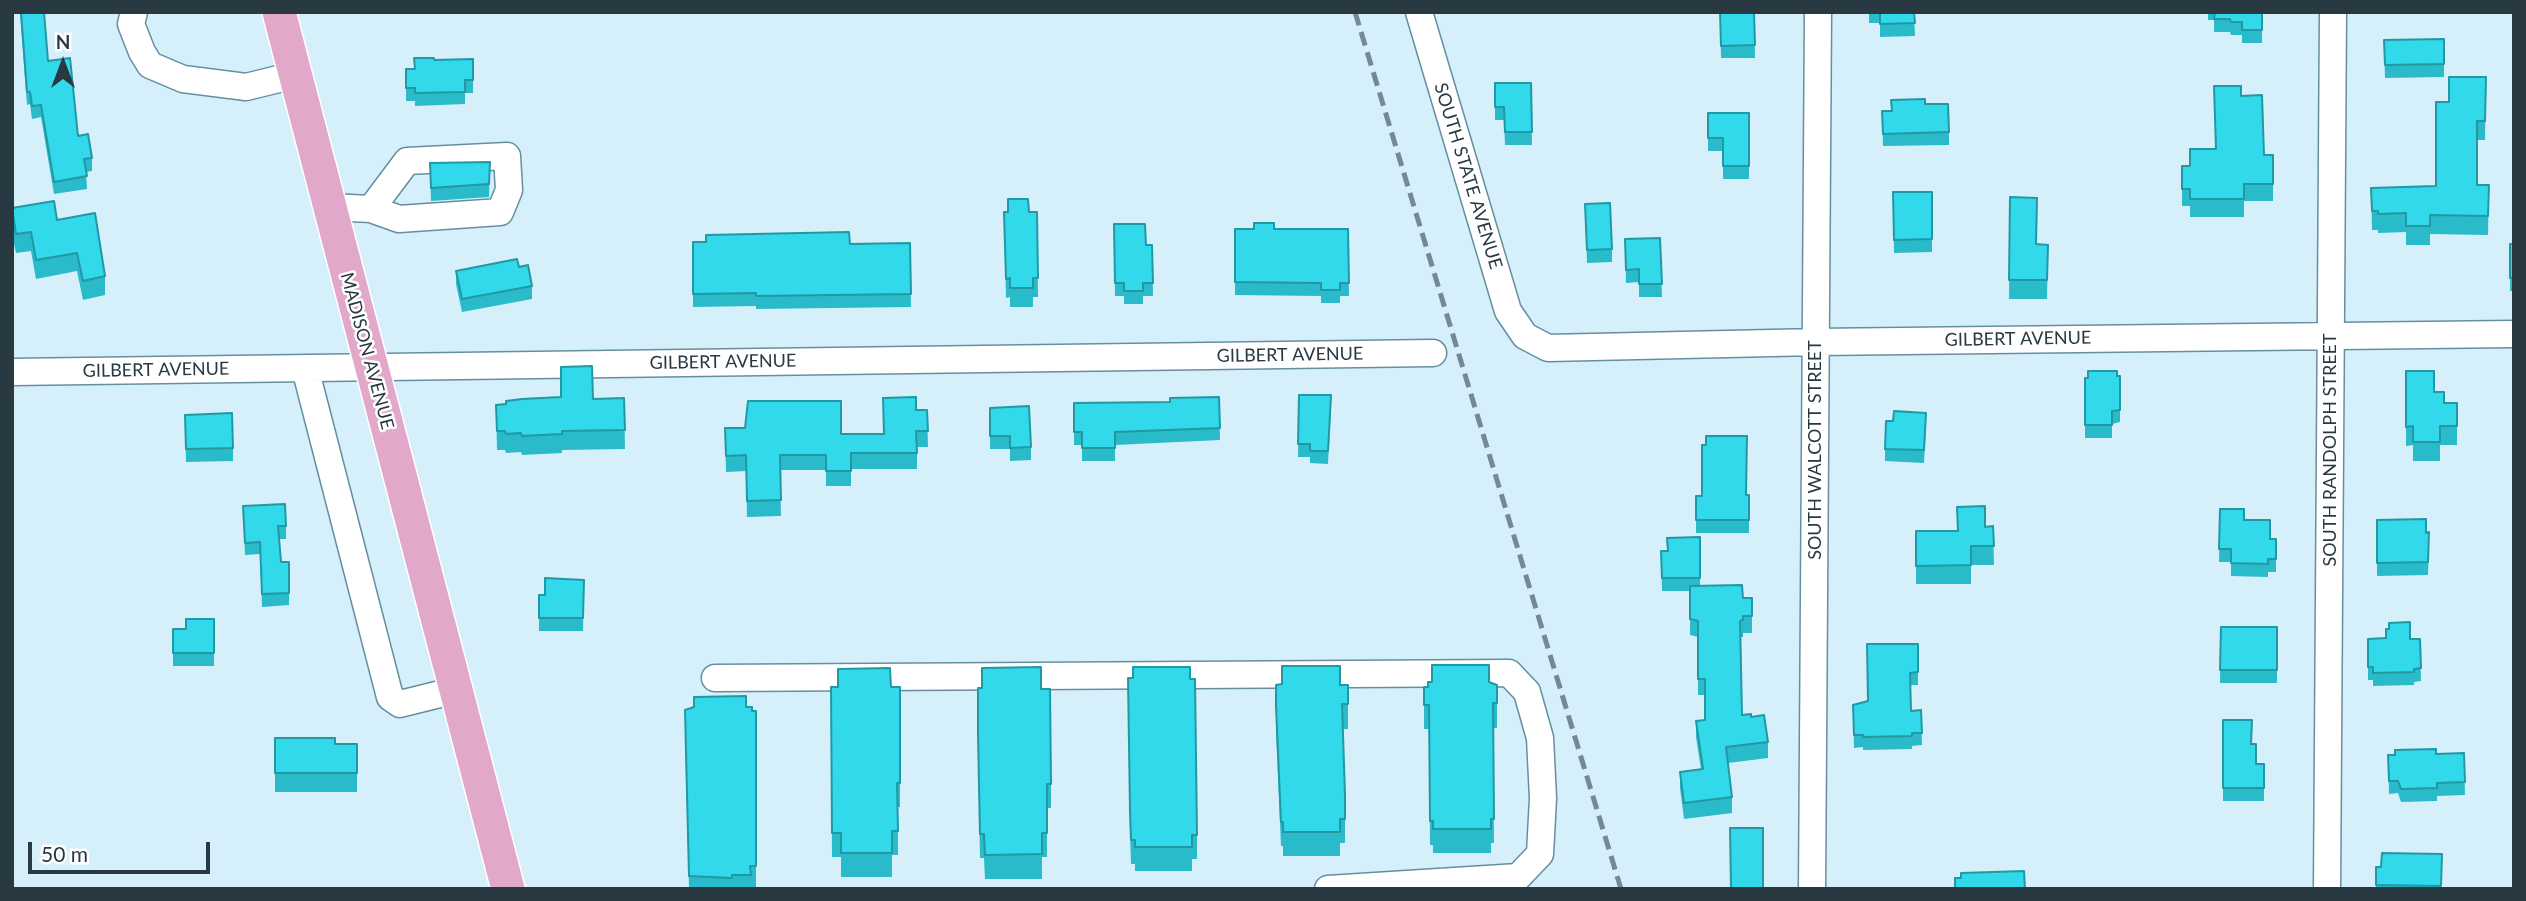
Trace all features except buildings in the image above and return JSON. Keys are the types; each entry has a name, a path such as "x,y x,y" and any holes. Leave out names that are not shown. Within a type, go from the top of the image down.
{"main road":[{"name":"MADISON AVENUE","path":"279,12 508,889"}],"street":[{"path":"134,12 131,24 150,65 183,79 246,87 295,75"},
{"name":"SOUTH STATE AVENUE","path":"1419,12 1508,311 1525,336"},
{"name":"SOUTH WALCOTT STREET","path":"1812,889 1818,12"},
{"name":"SOUTH RANDOLPH STREET","path":"2327,889 2333,12"},
{"path":"329,206 371,209 399,219 500,212 509,190 507,156 407,161 371,209"},
{"name":"GILBERT AVENUE","path":"1525,336 1548,348 1562,349 1815,342 2514,334"},
{"name":"GILBERT AVENUE","path":"12,372 1433,353"},
{"path":"305,368 390,697 400,704 456,690"},
{"path":"715,678 1509,673 1527,692 1540,738 1543,798 1540,853 1518,877 1328,889"}],"railway":[{"path":"1355,12 1621,889"}]}
